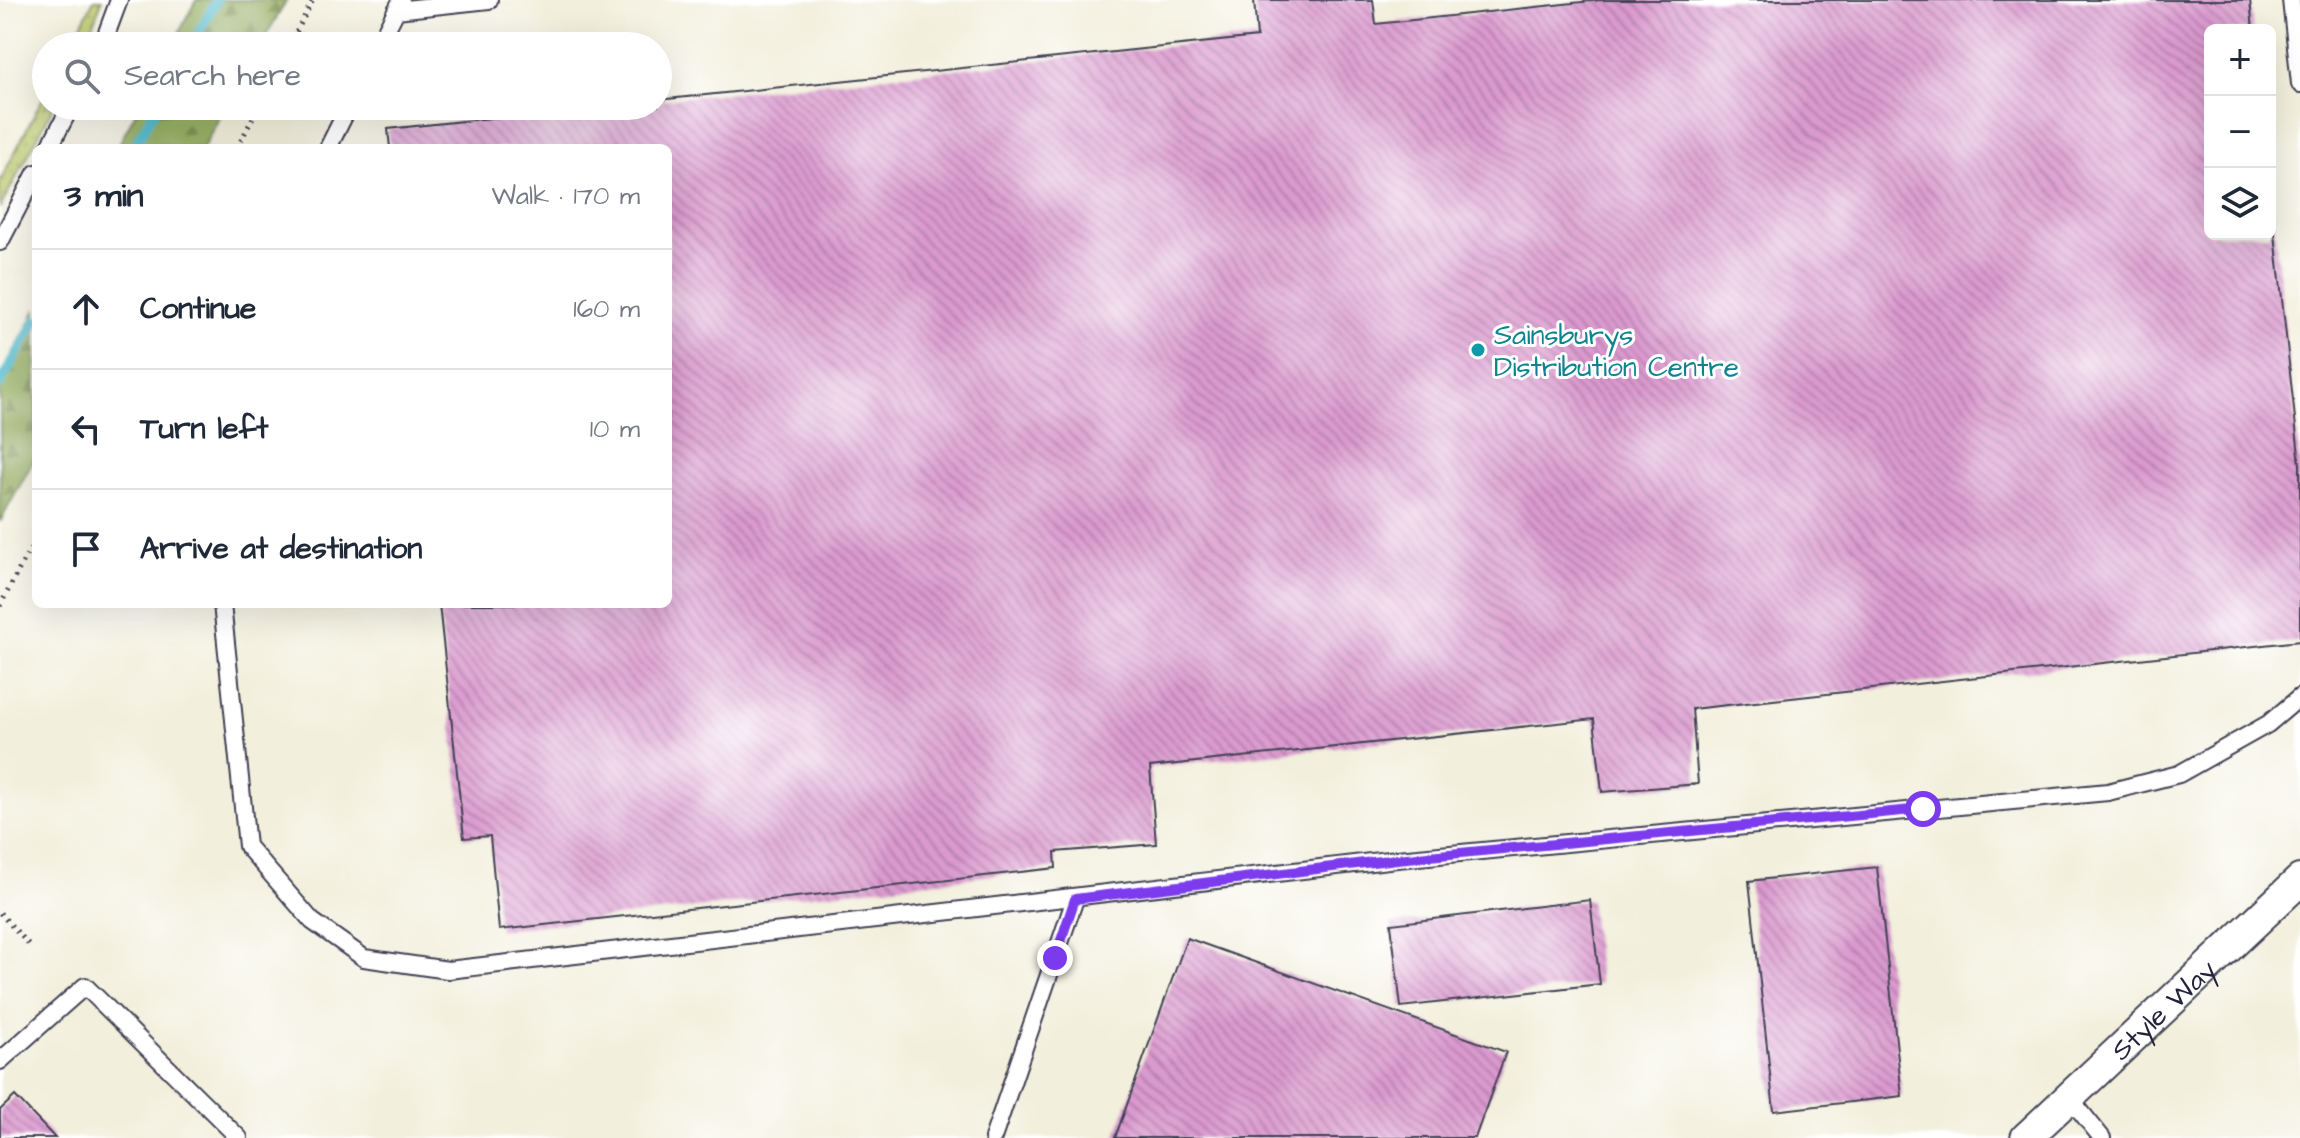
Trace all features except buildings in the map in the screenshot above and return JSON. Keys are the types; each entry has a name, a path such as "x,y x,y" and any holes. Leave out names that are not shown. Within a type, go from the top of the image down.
{"street":[{"name":"Style Way","path":"2036,1134 2069,1097 2300,880"}],"lane":[{"path":"107,32 119,0"},
{"path":"385,32 398,5 489,0"},
{"path":"2291,0 2300,84"},
{"path":"51,144 64,120"},
{"path":"330,144 342,120"},
{"path":"0,242 32,181"},
{"path":"222,608 247,846 312,921 364,958 448,970 1397,859 2108,792 2179,774 2268,724 2300,697"},
{"path":"993,1138 1075,899"},
{"path":"0,1061 85,986 239,1138"},
{"path":"2069,1097 2102,1138"}],"path":[{"path":"296,32 313,0"},
{"path":"239,144 252,120"},
{"path":"0,606 32,545"},
{"path":"0,913 31,947"}],"green space":[{"path":"94,0 102,0 90,32 77,32"},
{"path":"196,0 287,0 268,32 179,32"},
{"path":"32,119 47,120 0,208 0,181"},
{"path":"132,120 218,120 205,144 119,144"},
{"path":"32,318 32,463 0,522 0,388"}],"waterway":[{"path":"199,32 217,0"},
{"path":"135,144 149,120"},
{"path":"0,384 32,327"}],"place":[{"name":"Sainsburys Distribution Centre","path":"1478,350"}],"route":[{"path":"1055,958 1075,899 1397,859 1923,809"}]}
